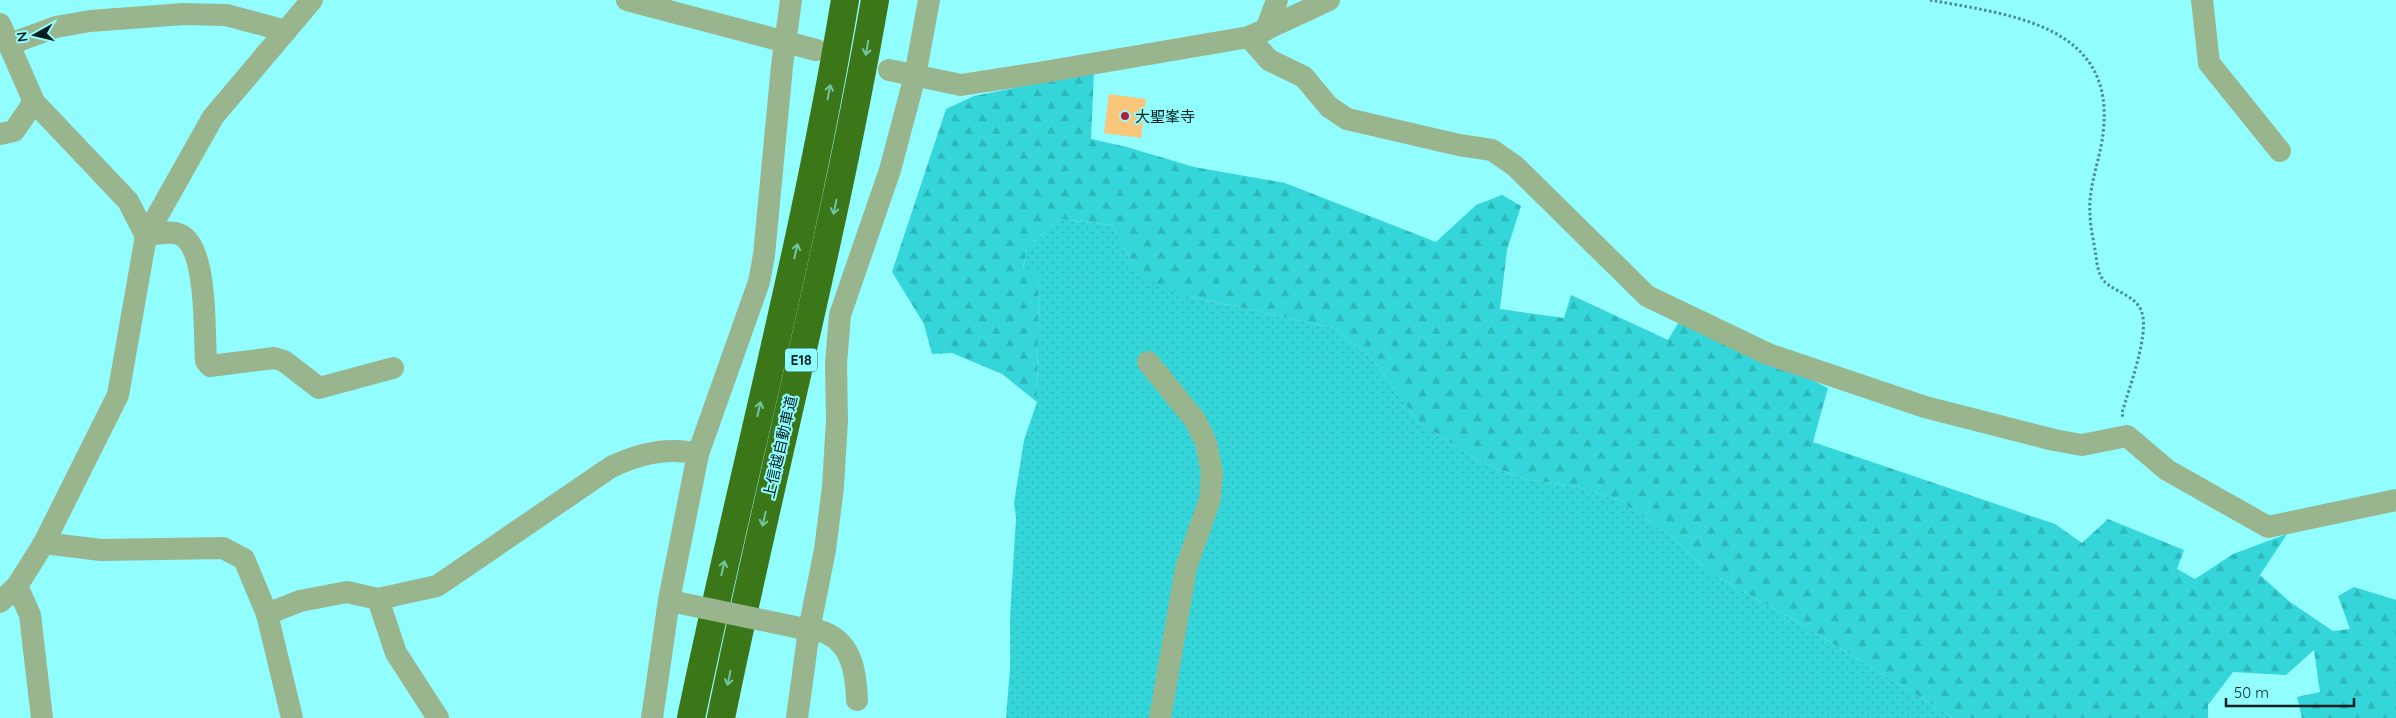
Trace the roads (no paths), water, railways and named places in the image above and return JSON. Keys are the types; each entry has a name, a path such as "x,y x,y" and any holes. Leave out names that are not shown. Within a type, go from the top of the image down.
{"highway":[{"name":"上信越自動車道","path":"691,718 726,552 806,209 845,0"},
{"name":"上信越自動車道","path":"721,718 749,580 836,204 875,0"}],"street":[{"path":"0,602 17,586 44,543 118,396 146,236 212,117 312,0"},
{"path":"627,0 816,50"},
{"path":"652,718 675,601 698,454 759,282 764,255 791,0"},
{"path":"797,718 804,629 825,550 832,487 837,420 836,364 840,315 890,170 915,76 929,0"},
{"path":"1258,34 1277,0"},
{"path":"889,70 961,85 1258,34 1329,0"},
{"path":"2202,0 2209,63 2280,150"},
{"path":"10,44 56,27 90,21 184,14 226,15 286,31"},
{"path":"0,24 34,102 128,201 146,236"},
{"path":"1258,34 1269,60 1304,77 1329,107 1347,120 1459,145 1492,150 1515,166 1648,296 1768,354 1925,407 2054,440 2082,445 2127,436 2167,470 2268,527 2396,500"},
{"path":"0,134 14,131 34,102"},
{"path":"146,236 165,232 181,235 192,247 200,271 206,361 210,366 274,358 284,361 319,388 392,368"},
{"path":"1148,362 1195,420 1206,443 1212,474 1210,499 1186,568 1160,718"},
{"path":"267,614 300,601 347,592 378,599 437,586 611,467 633,456 676,450 698,454"},
{"path":"44,543 101,550 223,548 244,559 267,614 289,717"},
{"path":"17,586 30,615 42,718"},
{"path":"378,599 396,653 438,718"},
{"path":"675,601 826,633 848,653 856,678 857,700"}],"place":[{"name":"大聖峯寺","path":"1125,116"}]}
